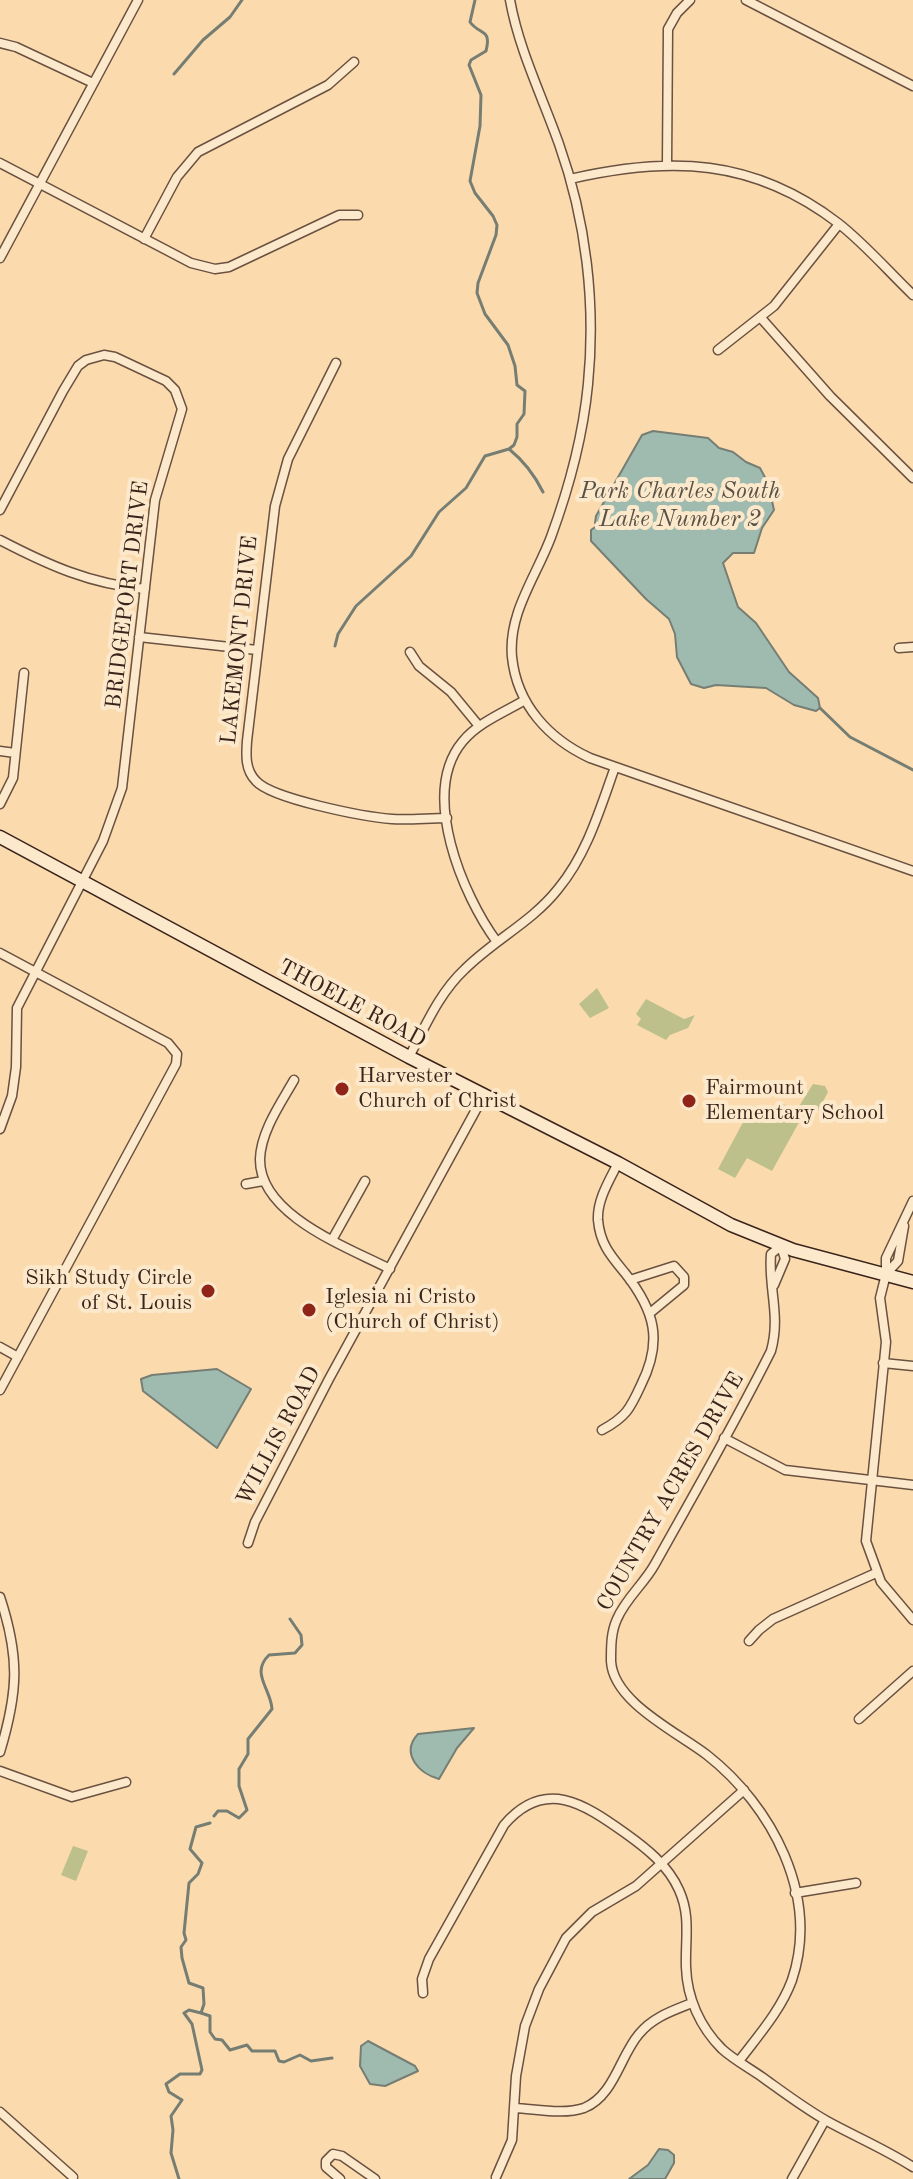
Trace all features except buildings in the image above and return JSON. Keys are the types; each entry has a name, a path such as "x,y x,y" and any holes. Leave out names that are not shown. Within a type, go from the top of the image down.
{"main road":[{"name":"THOELE ROAD","path":"0,837 409,1057 618,1163 731,1225 781,1246 913,1282"}],"street":[{"path":"0,258 138,0"},
{"path":"510,0 523,50 570,179 587,266 590,314 588,380 580,435 563,502 515,621 513,660 525,700 545,728 566,745 615,767 913,871"},
{"path":"667,164 668,29 677,13 690,0"},
{"path":"746,0 913,86"},
{"path":"0,43 16,47 93,83"},
{"path":"144,239 177,177 198,152 328,85 354,62"},
{"path":"0,163 191,263 215,269 243,261 339,215 358,215"},
{"path":"570,179 620,168 667,164 708,167 750,177 796,196 839,224 913,295"},
{"path":"718,350 761,318 839,224"},
{"path":"761,318 830,396 913,478"},
{"name":"BRIDGEPORT DRIVE","path":"0,510 70,377 86,360 104,355 115,357 166,381 175,390 182,409 155,500 122,788 111,823 17,1008 12,1096 0,1129"},
{"name":"LAKEMONT DRIVE","path":"336,363 288,459 270,529 246,754 251,775 263,788 282,796 368,815 410,819 447,818"},
{"path":"0,540 74,576 108,585 145,589"},
{"path":"139,637 257,650"},
{"path":"899,648 913,647"},
{"path":"410,652 419,666 451,692 479,726"},
{"path":"0,804 13,778 24,673"},
{"path":"497,942 474,907 459,873 447,818 447,777 450,764 464,740 479,726 525,700"},
{"path":"0,751 15,753"},
{"path":"409,1057 453,981 544,906 571,872 590,836 615,767"},
{"path":"0,953 168,1043 177,1054 176,1064 0,1390"},
{"path":"294,1080 265,1134 260,1158 263,1181 281,1208 332,1240 390,1269"},
{"name":"WILLIS ROAD","path":"248,1543 255,1522 484,1095"},
{"path":"602,1430 625,1416 646,1375 655,1338 650,1313 630,1280 610,1259 598,1222 602,1196 618,1163"},
{"path":"246,1184 263,1181"},
{"path":"332,1240 365,1181"},
{"path":"913,1201 904,1226 886,1258 880,1298 885,1330 866,1541 876,1573 913,1620"},
{"name":"COUNTRY ACRES DRIVE","path":"739,2061 778,2007 796,1963 798,1929 795,1893 787,1861 775,1834 744,1790 707,1755 636,1705 617,1683 611,1663 612,1638 621,1611 654,1566 771,1351 776,1331 771,1254 781,1246 785,1259 774,1285"},
{"path":"630,1280 674,1266 684,1277 684,1285 650,1313"},
{"path":"0,1347 18,1357"},
{"path":"883,1363 913,1366"},
{"path":"724,1438 785,1470 913,1485"},
{"path":"749,1641 773,1619 876,1573"},
{"path":"0,1597 11,1631 15,1674 11,1713 0,1752"},
{"path":"859,1719 913,1671"},
{"path":"0,1771 72,1797 126,1782"},
{"path":"496,2177 512,2140 516,2076 525,2026 539,1989 566,1938 592,1912 636,1886 744,1790"},
{"path":"423,1993 422,1979 429,1959 496,1838 511,1817 530,1804 558,1798 585,1805 641,1845 661,1863 679,1888 688,1918 686,1965 692,2003 715,2040 739,2061 825,2120 893,2153 913,2167"},
{"path":"795,1893 856,1883"},
{"path":"515,2108 576,2109 591,2104 604,2093 635,2039 647,2025 663,2014 692,2003"},
{"path":"0,2112 73,2177"},
{"path":"792,2179 825,2120"},
{"path":"340,2179 326,2167 326,2161 333,2154 342,2156 375,2179"}],"green space":[{"path":"597,988 609,1008 590,1018 579,1004"},
{"path":"646,999 684,1019 695,1015 688,1028 670,1035 666,1040 637,1025 641,1019 636,1014"},
{"path":"813,1084 825,1086 828,1092 818,1111 802,1117 772,1171 747,1158 735,1178 718,1169 749,1111 768,1120 778,1101 796,1111"},
{"path":"73,1846 88,1851 76,1881 61,1875"}],"water":[{"name":"Park Charles South Lake Number 2","path":"653,431 708,438 719,448 733,452 760,468 768,483 774,510 762,528 754,553 733,553 723,563 738,607 756,623 789,672 818,698 820,708 816,711 794,705 766,688 716,685 704,688 691,684 677,657 675,634 669,619 591,541 591,530 598,525 595,523 596,516 642,435"},
{"path":"217,1369 251,1389 217,1448 143,1391 141,1379 152,1375"},
{"path":"474,1728 457,1748 439,1779 425,1773 414,1762 411,1748 418,1734"},
{"path":"368,2041 415,2066 418,2071 385,2086 370,2084 360,2066 361,2046"},
{"path":"659,2149 668,2150 674,2155 674,2163 665,2179 629,2179 648,2165"}],"waterway":[{"path":"174,74 203,40 230,17 242,0"},
{"path":"335,646 338,634 356,606 411,556 439,512 466,488 485,456 514,445 517,424 524,414 525,391 517,385 508,345 485,314 477,293 497,225 470,181 480,126 481,95 469,65 471,60 486,51 487,44 486,35 470,22 475,0"},
{"path":"509,449 529,469 543,492"},
{"path":"820,708 850,737 913,770"},
{"path":"214,1816 218,1811 227,1811 239,1818 247,1810 239,1786 239,1769 248,1754 248,1739 272,1709 261,1668 269,1655 295,1653 302,1645 301,1635 290,1619"},
{"path":"179,2179 171,2153 171,2116 182,2100 169,2092 166,2084 180,2074 200,2074 202,2070 192,2024 184,2013 189,2010 201,2013 203,1988 189,1983 181,1947 186,1940 189,1883 198,1874 202,1863 190,1849 196,1827 210,1823"},
{"path":"201,2013 210,2016 210,2032 230,2050 247,2045 252,2051 275,2051 279,2061 284,2062 300,2055 311,2061 332,2058"}],"place":[{"name":"Harvester Church of Christ","path":"342,1089"},
{"name":"Fairmount Elementary School","path":"689,1101"},
{"name":"Sikh Study Circle of St. Louis","path":"208,1291"},
{"name":"Iglesia ni Cristo (Church of Christ)","path":"309,1310"}]}
